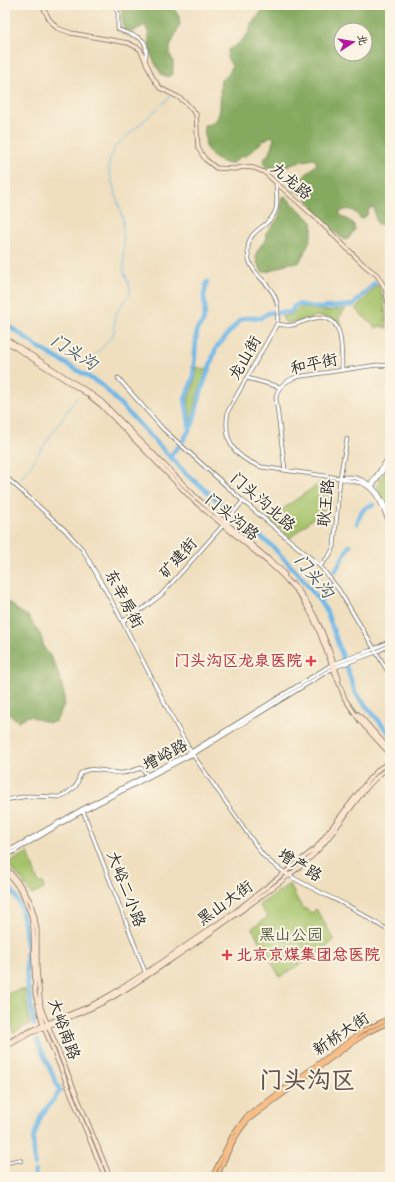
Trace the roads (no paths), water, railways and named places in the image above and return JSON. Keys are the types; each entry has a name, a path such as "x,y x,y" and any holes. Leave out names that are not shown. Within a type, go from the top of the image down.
{"main road":[{"name":"九龙路","path":"42,5 49,19 57,28 71,33 128,43 140,49 160,88 178,97 196,114 198,148 205,159 216,168 234,169 243,167 254,168 264,172 317,219 364,266 377,275 385,288 390,312"},
{"name":"门头沟路","path":"5,338 102,402 197,498 283,576 300,595 312,615 335,665 342,690 350,705 390,750"},
{"name":"门头沟路","path":"5,341 102,406 194,501 225,523"},
{"name":"门头沟路","path":"335,665 340,689 348,706 390,754"},
{"name":"黑山大街","path":"288,874 316,848 369,779 380,768 390,762"},
{"name":"黑山大街","path":"45,1026 99,1005 128,988 288,874 318,850 365,788 376,776 390,766"},
{"name":"大峪南路","path":"5,866 22,887 31,903 35,918 39,996 45,1026 89,1123 110,1177"},
{"name":"大峪南路","path":"5,870 22,892 31,915 33,928 35,993 45,1026 105,1177"},
{"path":"390,888 390,897"},
{"name":"新桥大街","path":"212,1177 233,1134 246,1117 353,1037 364,1030 390,1018"},
{"name":"新桥大街","path":"217,1177 233,1141 248,1120 349,1045 369,1032 390,1022"},
{"path":"5,1044 45,1026"},
{"path":"5,1048 13,1042 45,1026"}],"street":[{"name":"九龙路","path":"115,5 118,13 118,29 126,34 136,35 143,41 147,51 145,60"},
{"name":"龙山街","path":"276,184 276,206 274,214 266,224 255,232 250,242 248,251 252,268 258,277 270,288 275,296 278,319 277,324 228,411 226,422 231,445 243,459 262,467 340,478 371,486"},
{"path":"277,324 294,325 317,318 324,318 333,322 340,333 342,370"},
{"name":"和平街","path":"285,470 276,399 277,392 280,387 290,379 296,377 377,365 390,366"},
{"name":"门头沟北路","path":"118,378 163,429 243,501 320,566 339,590 390,675"},
{"path":"247,378 280,387"},
{"name":"耿王路","path":"320,566 329,556 334,547 340,478 347,439"},
{"path":"371,486 390,455"},
{"path":"371,486 390,460"},
{"name":"东辛房街","path":"5,476 77,541 123,621 192,753"},
{"path":"371,486 385,505 390,517"},
{"path":"371,486 390,526"},
{"name":"矿建街","path":"123,621 144,608 160,595 243,501"},
{"path":"375,650 390,641"},
{"path":"375,650 390,645"},
{"name":"增峪路","path":"5,857 83,811 192,753 335,665 375,650"},
{"name":"增峪路","path":"5,853 82,809 192,753"},
{"name":"增产路","path":"192,753 256,846 269,862 288,874 358,911 390,931"},
{"path":"5,800 28,796 59,797 75,787 80,774 84,771 104,770 115,773 123,773 141,768 148,775"},
{"name":"大峪二小路","path":"83,811 146,974"},
{"path":"5,1163 19,1160 21,1162"}],"waterway":[{"path":"90,361 111,338 114,331 115,315 130,293 130,287 124,271 123,219 109,172 109,161 115,147 171,96"},
{"path":"190,429 185,399 193,378 197,329 203,322 205,311 204,295 207,282"},
{"path":"183,441 193,423 201,392 216,348 240,320 245,318 261,318 268,313 291,312 298,304 319,308 353,305 375,283"},
{"name":"门头沟","path":"5,323 38,347 102,385 174,461"},
{"path":"21,479 77,397"},
{"path":"170,456 178,447"},
{"name":"门头沟","path":"177,464 185,473 273,547 302,578 326,610 356,694 390,734"},
{"path":"357,524 364,509 373,505"},
{"path":"335,571 350,545"},
{"path":"320,602 329,583"},
{"path":"5,883 16,896 22,912 26,946"},
{"path":"26,953 27,980 34,1025"},
{"path":"35,1165 33,1140 41,1116 60,1091 37,1040"},
{"path":"35,1171 35,1177"}],"place":[{"name":"门头沟区龙泉医院","path":"311,661"},
{"name":"北京京煤集团总医院","path":"227,955"}],"district":[{"name":"门头沟区","path":"307,1080"}],"park label":[{"name":"黑山公园","path":"291,935"}]}
